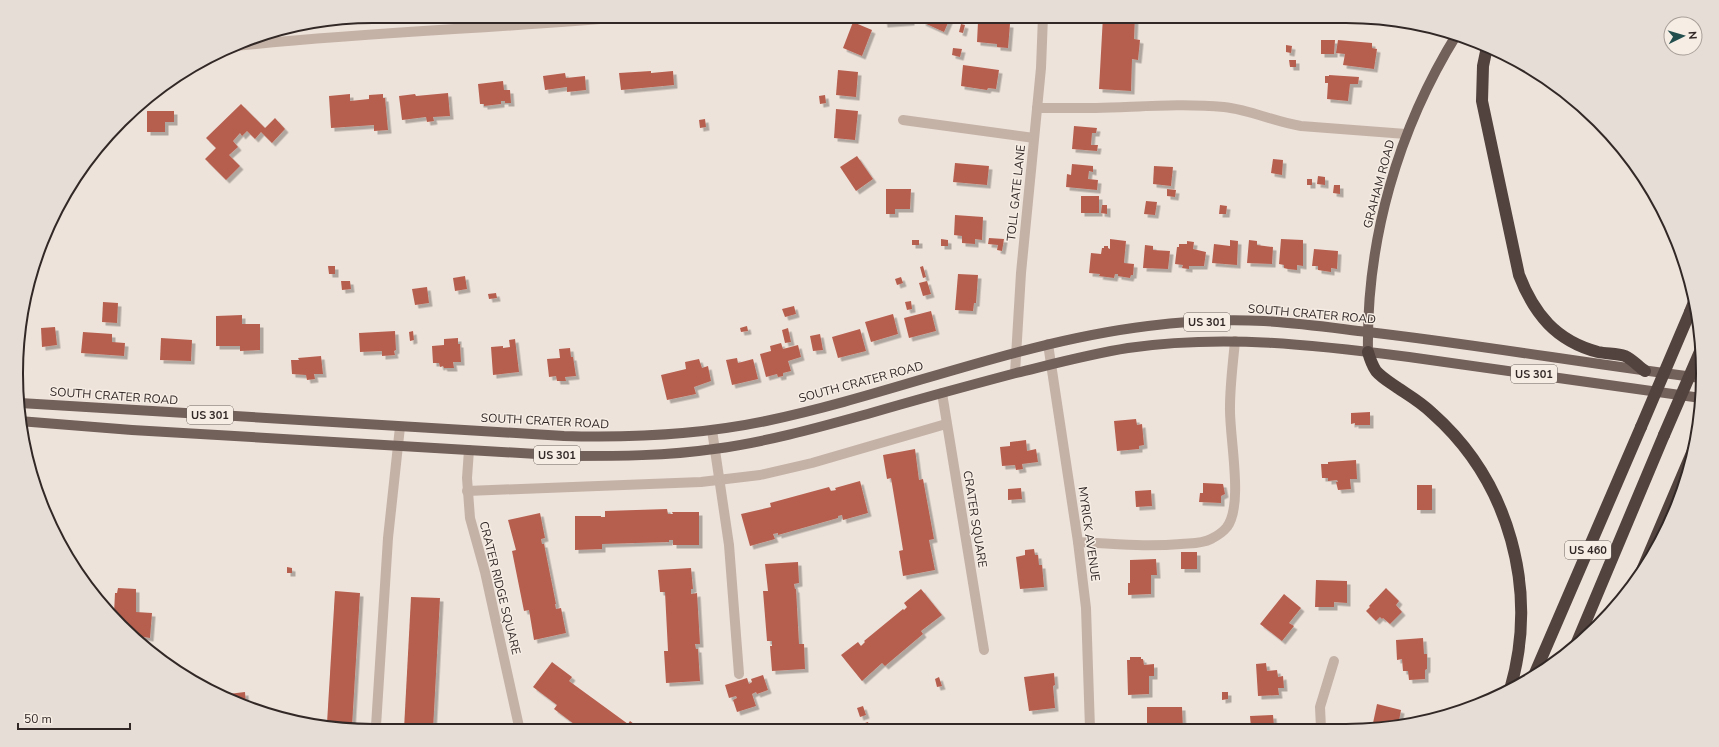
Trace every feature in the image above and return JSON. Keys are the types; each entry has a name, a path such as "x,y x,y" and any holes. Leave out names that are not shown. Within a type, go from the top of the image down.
{"highway":[{"path":"1486,53 1483,66 1482,101 1519,275 1526,292 1536,310 1558,333 1574,343 1599,352 1626,356 1645,371"},
{"name":"US 460","path":"1538,666 1690,311"},
{"path":"1368,352 1370,362 1377,372 1421,403 1465,446 1482,472 1497,500 1509,530 1522,593 1522,619 1518,664 1513,682"},
{"path":"1579,635 1695,362"},
{"path":"1658,533 1672,500"}],"main road":[{"name":"GRAHAM ROAD","path":"1368,352 1367,332 1372,275 1380,227 1392,176 1406,134 1454,41"},
{"name":"SOUTH CRATER ROAD","path":"25,402 400,427 614,438 652,436 712,430 766,420 852,399 1017,352 1106,331 1145,326 1218,321 1285,323 1428,339 1696,377"},
{"name":"US 301","path":"26,421 469,450 618,456 673,454 716,449 816,428 1016,373 1093,354 1130,348 1178,343 1235,341 1309,345 1368,352 1695,397"}],"street":[{"path":"254,45 543,23"},
{"name":"TOLL GATE LANE","path":"1016,373 1021,273 1037,108 1043,23"},
{"path":"1037,108 1095,108 1178,105 1224,107 1250,111 1287,124 1406,134"},
{"path":"903,120 1034,138"},
{"path":"1078,542 1166,545 1199,543 1210,540 1221,533 1228,526 1232,517 1234,503 1234,451 1231,435 1230,408 1235,341"},
{"name":"MYRICK AVENUE","path":"1048,344 1078,542 1087,623 1090,724"},
{"name":"CRATER SQUARE","path":"942,393 984,650"},
{"path":"467,490 719,480 760,475 812,463 946,424"},
{"path":"376,724 388,546 400,427"},
{"path":"712,430 729,545 739,674"},
{"name":"CRATER RIDGE SQUARE","path":"469,450 467,490 470,518 485,572 518,724"},
{"path":"1321,724 1320,707 1334,661"}],"building":[{"path":"853,23 872,30 862,56 843,48"},
{"path":"924,23 948,23 944,32"},
{"path":"978,23 1010,24 1008,48 997,47 997,44 977,42"},
{"path":"1103,23 1135,23 1134,39 1140,40 1138,60 1132,59 1131,91 1099,89"},
{"path":"961,24 965,25 963,33 959,32"},
{"path":"1321,40 1335,40 1334,54 1321,54"},
{"path":"1338,40 1372,43 1372,48 1377,49 1374,69 1343,65 1345,54 1336,53"},
{"path":"1286,45 1292,46 1291,53 1286,52"},
{"path":"953,48 962,49 960,57 952,55"},
{"path":"1289,60 1296,60 1296,67 1290,67"},
{"path":"963,65 999,70 996,89 988,88 987,90 961,86"},
{"path":"838,70 858,72 856,97 836,95"},
{"path":"651,71 651,73 673,71 674,85 621,90 619,73"},
{"path":"565,73 566,78 585,76 586,90 567,92 567,87 545,90 543,76"},
{"path":"1325,76 1359,77 1358,84 1350,84 1348,101 1327,99 1328,83 1325,83"},
{"path":"503,81 504,90 510,90 511,103 501,101 501,104 484,106 484,104 480,104 478,84"},
{"path":"448,93 450,116 433,117 434,121 427,122 426,117 402,120 399,96"},
{"path":"350,94 350,101 369,99 369,95 383,94 383,98 385,98 388,130 374,131 374,125 331,128 329,96"},
{"path":"825,95 826,103 820,104 819,96"},
{"path":"241,104 265,128 275,118 285,129 272,143 261,132 255,139 247,131 242,136 240,133 233,141 238,147 229,155 240,166 226,180 205,159 216,148 206,138"},
{"path":"836,109 858,111 855,140 834,138"},
{"path":"147,111 174,111 174,122 165,122 165,132 147,132"},
{"path":"705,119 706,127 700,128 699,120"},
{"path":"1074,126 1097,128 1096,133 1092,133 1091,145 1098,145 1097,151 1072,149"},
{"path":"857,156 873,179 856,191 840,167"},
{"path":"1273,159 1283,160 1282,175 1271,173"},
{"path":"955,163 989,166 987,185 953,182"},
{"path":"1072,164 1093,166 1093,172 1089,171 1088,179 1098,180 1097,190 1066,187 1067,174 1071,175"},
{"path":"1154,166 1173,167 1171,186 1153,184"},
{"path":"1318,176 1325,177 1325,185 1317,184"},
{"path":"1307,179 1312,179 1312,185 1307,185"},
{"path":"1334,185 1340,185 1340,194 1333,193"},
{"path":"886,189 911,189 910,209 895,209 895,214 886,214"},
{"path":"1167,189 1176,190 1175,197 1167,196"},
{"path":"1081,196 1099,196 1099,213 1081,213"},
{"path":"1146,201 1157,202 1155,215 1144,214"},
{"path":"1102,205 1107,205 1107,214 1101,213"},
{"path":"1220,205 1227,206 1226,214 1219,214"},
{"path":"955,215 983,217 982,240 975,239 975,244 962,243 962,236 954,235"},
{"path":"989,238 1004,239 1002,251 997,250 998,245 988,244"},
{"path":"941,239 948,240 948,246 941,246"},
{"path":"1110,239 1126,241 1124,263 1134,264 1133,275 1131,275 1130,278 1118,276 1118,274 1115,274 1114,278 1089,273 1091,253 1101,254 1104,246 1108,246 1110,249"},
{"path":"1281,239 1303,240 1303,266 1297,265 1297,270 1284,268 1284,265 1279,264"},
{"path":"912,240 919,240 919,245 912,245"},
{"path":"1230,240 1238,241 1237,265 1212,263 1214,244 1230,246"},
{"path":"1249,240 1257,241 1257,245 1273,247 1272,264 1247,263"},
{"path":"1187,241 1194,242 1193,249 1206,252 1204,266 1189,266 1189,269 1182,268 1183,265 1175,264 1177,247 1179,247 1179,244 1187,244"},
{"path":"1145,245 1153,246 1153,250 1170,251 1168,269 1143,268"},
{"path":"1314,249 1338,251 1337,269 1331,268 1331,272 1318,270 1318,266 1312,266"},
{"path":"328,266 335,266 335,274 329,274"},
{"path":"923,266 926,277 923,278 920,267"},
{"path":"958,274 978,275 976,303 974,303 973,311 955,310"},
{"path":"465,276 467,289 455,291 453,278"},
{"path":"901,277 903,283 897,285 895,279"},
{"path":"341,281 350,281 351,289 342,290"},
{"path":"927,281 931,294 923,296 919,283"},
{"path":"427,287 429,303 415,305 412,289"},
{"path":"496,293 497,298 489,299 488,294"},
{"path":"911,301 912,309 907,310 905,302"},
{"path":"103,302 118,303 117,323 102,322"},
{"path":"794,306 796,314 785,317 782,309"},
{"path":"931,311 936,331 909,338 904,318"},
{"path":"893,314 898,334 871,342 865,322"},
{"path":"242,315 242,324 260,324 260,350 240,351 240,346 216,346 216,316"},
{"path":"747,326 748,331 741,332 740,328"},
{"path":"55,327 57,345 42,347 41,328"},
{"path":"788,328 791,342 785,343 782,330"},
{"path":"860,329 866,351 838,358 832,337"},
{"path":"395,331 395,355 382,356 382,351 360,352 359,333"},
{"path":"413,331 414,340 410,341 409,332"},
{"path":"83,332 112,334 112,342 125,343 124,356 81,353"},
{"path":"820,334 823,350 813,351 810,336"},
{"path":"161,338 192,340 191,361 160,360"},
{"path":"458,338 458,344 460,344 461,362 453,362 454,368 444,368 443,366 440,367 439,363 433,363 432,346 444,345 444,339"},
{"path":"515,339 519,372 493,375 491,347 510,347 509,340"},
{"path":"781,343 783,349 798,345 801,357 788,361 791,371 783,373 783,376 778,377 777,374 766,377 760,354 771,351 770,346"},
{"path":"570,348 576,376 565,377 566,381 557,381 556,376 549,377 547,359 560,358 559,349"},
{"path":"321,356 323,374 314,374 315,379 307,380 306,375 292,374 291,360"},
{"path":"737,358 738,363 753,359 758,379 732,385 726,360"},
{"path":"699,359 702,368 708,366 711,381 694,387 696,394 667,400 661,375 686,369 685,362"},
{"path":"1370,412 1370,425 1355,425 1355,423 1351,424 1351,413"},
{"path":"1136,419 1137,425 1142,424 1144,445 1139,446 1139,449 1117,451 1114,421"},
{"path":"1026,440 1027,451 1036,449 1038,462 1022,464 1023,469 1016,470 1015,465 1002,466 1000,447 1010,446 1010,442"},
{"path":"915,449 919,480 923,479 934,539 929,540 935,570 903,576 899,551 903,550 891,478 887,479 883,455"},
{"path":"1356,460 1357,479 1350,479 1351,489 1338,490 1337,480 1328,481 1328,478 1322,478 1321,464"},
{"path":"860,481 868,513 843,520 842,515 838,516 838,518 778,535 778,533 773,534 775,539 750,546 741,514 771,507 770,503 829,487 831,491 836,490 835,488"},
{"path":"1203,483 1223,484 1225,494 1221,496 1221,503 1199,502 1200,493 1203,493"},
{"path":"1417,485 1432,485 1432,510 1417,510"},
{"path":"1021,488 1022,499 1008,500 1008,489"},
{"path":"1151,490 1152,506 1136,507 1135,491"},
{"path":"667,509 668,514 673,514 672,512 699,512 699,545 673,545 673,540 669,540 669,542 602,544 602,549 575,550 575,516 605,517 605,511"},
{"path":"540,513 545,538 541,539 542,544 544,544 556,609 561,608 566,633 534,640 529,610 524,611 512,551 516,550 508,520"},
{"path":"1034,549 1035,555 1038,555 1039,565 1042,565 1044,587 1020,589 1016,557 1025,555 1025,550"},
{"path":"1181,552 1197,552 1197,569 1181,569"},
{"path":"1156,559 1157,575 1151,575 1151,594 1128,595 1128,583 1130,583 1130,560"},
{"path":"798,562 799,583 794,584 796,589 799,644 804,644 805,669 772,671 770,646 772,646 772,641 767,641 763,591 768,591 765,564"},
{"path":"287,567 292,568 292,573 287,573"},
{"path":"691,568 693,589 691,589 691,594 697,593 700,644 695,644 696,649 698,649 700,681 666,683 664,651 668,651 665,592 660,592 658,570"},
{"path":"1316,580 1347,581 1347,603 1334,602 1334,607 1315,607"},
{"path":"118,588 136,589 136,612 152,613 150,638 142,637 114,609 115,593 117,593"},
{"path":"1386,588 1399,601 1396,605 1402,612 1390,624 1380,617 1376,621 1366,611"},
{"path":"921,589 942,615 921,631 923,634 885,666 882,663 862,681 841,655 858,642 861,646 865,642 864,641 903,609 904,610 907,607 904,603"},
{"path":"335,591 360,593 352,723 327,721"},
{"path":"1284,594 1301,608 1289,623 1294,626 1282,641 1260,624"},
{"path":"411,597 440,598 433,724 404,724"},
{"path":"1423,638 1424,654 1427,654 1425,679 1409,680 1408,671 1403,671 1402,659 1397,660 1396,640"},
{"path":"1130,657 1141,657 1144,665 1154,664 1154,676 1149,676 1149,694 1128,695 1127,660 1130,660"},
{"path":"552,662 572,677 569,681 628,724 574,724 554,709 557,705 533,687"},
{"path":"1266,663 1267,671 1277,670 1278,677 1283,676 1284,688 1278,688 1279,695 1258,696 1256,664"},
{"path":"1054,673 1055,685 1053,686 1055,708 1029,711 1024,677"},
{"path":"763,675 768,690 757,694 756,692 752,694 756,706 737,712 733,700 737,698 736,696 729,698 725,685 747,678 749,684 752,682 751,679"},
{"path":"939,677 942,686 937,687 935,679"},
{"path":"245,692 246,699 239,697 231,694"},
{"path":"1222,692 1228,692 1228,699 1222,700"},
{"path":"1377,704 1401,710 1399,720 1373,723"},
{"path":"863,706 866,715 860,717 857,708"},
{"path":"1147,707 1182,707 1183,724 1147,724"},
{"path":"1273,715 1274,724 1251,724 1250,716"}]}
